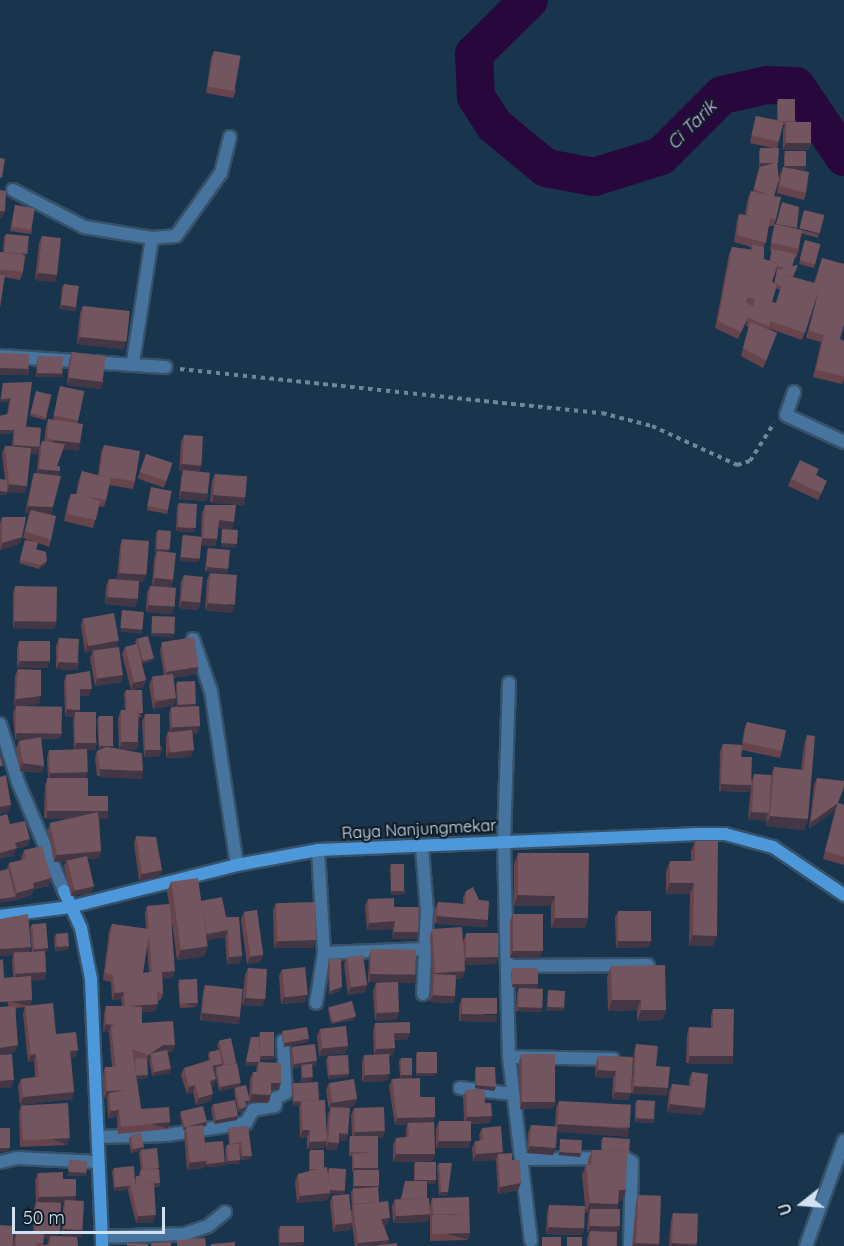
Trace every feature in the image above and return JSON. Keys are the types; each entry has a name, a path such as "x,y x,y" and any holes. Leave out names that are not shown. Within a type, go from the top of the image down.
{"main road":[{"name":"Raya Nanjungmekar","path":"0,916 70,907 237,865 318,850 422,848 504,842 725,834 773,847 844,895"},
{"path":"64,891 81,928 91,979 102,1242"}],"street":[{"path":"13,190 84,226 152,238 179,234 220,173 230,136"},
{"path":"133,362 152,238"},
{"path":"0,356 133,362 166,367"},
{"path":"794,392 786,415 844,442"},
{"path":"193,639 211,691 237,865"},
{"path":"509,683 504,842 509,966 509,1057 531,1241"},
{"path":"0,724 18,782 64,891"},
{"path":"422,848 427,910 423,994"},
{"path":"316,1003 324,953 318,850"},
{"path":"324,953 425,949"},
{"path":"509,966 648,965"},
{"path":"99,1137 167,1135 246,1123 253,1110 275,1106 276,1098 286,1092 283,1041"},
{"path":"509,1057 622,1059"},
{"path":"460,1088 513,1094"},
{"path":"807,1246 812,1222 844,1141"},
{"path":"0,1162 17,1158 98,1162"},
{"path":"522,1159 625,1158 632,1162 630,1246"},
{"path":"102,1242 185,1234 208,1226 225,1212"}],"path":[{"path":"166,367 602,413 652,426 737,465 750,461 777,419 786,415"}],"building":[{"path":"214,51 241,56 234,91 208,86"},
{"path":"778,99 795,99 795,121 778,121"},
{"path":"756,116 783,122 779,142 752,135"},
{"path":"786,122 811,122 811,143 786,143"},
{"path":"760,148 779,148 778,163 760,163"},
{"path":"785,151 806,151 806,166 785,166"},
{"path":"0,158 5,159 2,178 0,177"},
{"path":"777,162 779,180 774,196 781,197 776,219 770,218 766,243 737,235 739,214 751,216 747,214 751,191 769,195 754,189 760,167"},
{"path":"783,167 809,172 806,193 780,186"},
{"path":"0,190 6,191 5,211 0,211"},
{"path":"782,202 799,207 797,228 776,224"},
{"path":"15,205 35,208 31,230 12,227"},
{"path":"804,210 824,215 820,234 799,228"},
{"path":"775,224 802,230 798,249 771,243"},
{"path":"6,234 29,236 27,254 4,252"},
{"path":"42,236 61,238 57,275 38,273"},
{"path":"805,240 820,244 815,264 800,260"},
{"path":"752,245 764,247 764,259 755,257"},
{"path":"732,247 755,250 755,257 778,263 772,282 777,284 772,302 776,303 785,275 815,283 822,258 844,264 844,324 840,339 844,341 844,376 816,370 824,335 809,331 820,286 805,333 770,321 769,326 748,318 750,313 741,332 718,321","holes":["748,297 755,299 753,306 746,302"]},
{"path":"772,249 796,254 792,266 798,265 793,277 785,275 782,287 775,282 777,270 785,268 770,261"},
{"path":"0,252 25,255 23,272 0,269"},
{"path":"0,275 5,275 0,307"},
{"path":"64,284 79,286 76,307 61,305"},
{"path":"83,306 130,311 127,342 80,337"},
{"path":"750,322 777,333 766,361 743,348"},
{"path":"72,352 106,356 103,382 69,378"},
{"path":"0,353 29,354 28,369 0,368"},
{"path":"38,356 63,357 62,374 37,373"},
{"path":"32,382 26,427 15,426 14,430 0,430 0,416 8,414 11,398 1,399 3,383"},
{"path":"60,386 84,391 78,421 54,415"},
{"path":"36,391 52,395 46,417 30,413"},
{"path":"48,419 83,424 80,443 53,440 47,437"},
{"path":"15,426 41,428 40,447 14,445"},
{"path":"184,435 203,436 201,465 182,464"},
{"path":"42,441 65,444 57,466 60,466 60,471 39,469"},
{"path":"104,445 140,451 135,481 111,478 106,500 86,496 100,501 96,520 67,514 71,494 77,494 82,471 99,476"},
{"path":"5,446 31,448 27,486 9,484"},
{"path":"146,454 172,463 166,481 140,472"},
{"path":"800,460 819,469 816,475 827,481 821,493 791,479"},
{"path":"183,470 210,473 208,494 181,491"},
{"path":"34,473 61,476 53,507 28,506"},
{"path":"215,474 247,476 245,497 214,495"},
{"path":"0,479 7,480 7,492 0,491"},
{"path":"151,487 172,491 168,510 147,506"},
{"path":"179,503 197,504 196,528 178,527"},
{"path":"205,505 236,505 234,522 219,520 217,539 203,538"},
{"path":"31,510 56,516 51,540 25,531"},
{"path":"2,517 26,517 22,537 2,543"},
{"path":"222,529 238,530 237,544 221,543"},
{"path":"158,530 171,531 170,550 157,549"},
{"path":"183,535 202,537 200,559 181,557"},
{"path":"122,539 149,541 147,575 120,573"},
{"path":"25,540 38,543 36,549 46,552 47,561 41,565 20,560"},
{"path":"208,548 230,550 228,569 206,567"},
{"path":"157,551 176,553 173,580 154,578"},
{"path":"210,573 237,575 235,605 208,603"},
{"path":"184,575 203,577 200,603 181,601"},
{"path":"109,579 139,581 138,599 108,597"},
{"path":"15,586 57,587 56,622 14,621"},
{"path":"150,586 176,588 175,607 149,605"},
{"path":"122,610 144,612 142,630 120,628"},
{"path":"114,613 119,641 88,646 83,618"},
{"path":"152,616 175,617 174,634 151,633"},
{"path":"148,636 154,658 143,661 137,639"},
{"path":"194,637 199,667 166,672 161,642"},
{"path":"59,638 79,639 78,663 58,662"},
{"path":"19,641 50,641 50,661 19,661"},
{"path":"137,644 146,680 134,683 125,647"},
{"path":"119,647 123,675 97,678 93,651"},
{"path":"18,669 41,670 41,696 16,699"},
{"path":"90,671 92,689 80,689 80,710 67,709 66,675"},
{"path":"173,674 176,698 155,700 152,677"},
{"path":"195,681 196,704 178,705 177,682"},
{"path":"126,690 142,690 143,713 138,713 138,710 127,710"},
{"path":"16,706 62,707 62,734 16,733"},
{"path":"199,706 200,726 172,727 171,707"},
{"path":"121,710 138,710 138,742 121,742"},
{"path":"75,712 96,712 96,743 75,743"},
{"path":"145,714 160,714 160,750 145,750"},
{"path":"99,716 113,716 113,746 99,746"},
{"path":"747,722 786,730 782,751 743,743"},
{"path":"192,730 194,750 170,752 168,733"},
{"path":"807,735 815,736 808,819 770,816 774,767 804,770"},
{"path":"41,737 44,766 23,763 19,741"},
{"path":"723,744 742,745 741,757 752,757 751,785 721,784"},
{"path":"106,747 142,753 143,771 100,769 97,751"},
{"path":"87,749 88,772 50,773 49,750"},
{"path":"754,774 771,775 769,813 752,812"},
{"path":"6,775 11,805 0,807 0,777"},
{"path":"47,778 88,778 88,796 108,796 108,811 47,811"},
{"path":"817,778 844,781 844,787 838,803 811,822"},
{"path":"838,803 844,805 844,857 825,851"},
{"path":"98,812 101,851 57,855 50,823"},
{"path":"7,814 10,824 25,821 30,839 15,843 17,848 0,853 0,816"},
{"path":"136,836 156,837 162,870 142,874"},
{"path":"695,841 718,841 717,936 693,935 694,883 670,883 670,861 695,861"},
{"path":"42,846 51,878 33,883 34,888 17,893 9,863 26,859 24,850"},
{"path":"518,853 589,853 588,918 555,918 555,896 518,895"},
{"path":"87,856 94,886 74,891 68,860"},
{"path":"391,864 404,864 404,891 391,891"},
{"path":"8,869 15,897 0,899 0,871"},
{"path":"198,878 208,946 181,950 171,882"},
{"path":"473,887 479,900 489,901 488,920 437,916 438,902 465,904 466,891"},
{"path":"222,897 226,917 239,917 242,956 229,957 228,930 207,934 201,901"},
{"path":"394,898 394,907 419,907 418,932 394,932 395,921 369,923 368,899"},
{"path":"315,902 316,940 277,941 276,903"},
{"path":"170,904 175,971 162,972 163,994 157,992 158,1004 129,1006 142,1007 142,1023 173,1021 175,1045 163,1045 148,1055 132,1049 141,1109 169,1107 170,1122 121,1127 119,1110 111,1111 109,1093 125,1090 107,1091 105,1067 116,1067 111,1026 115,1025 106,1024 106,1006 125,1006 124,992 115,993 113,975 105,973 112,924 149,929 147,906","holes":["149,933 152,972 143,973"]},
{"path":"257,910 263,955 250,956 244,912"},
{"path":"618,911 651,911 651,941 618,941"},
{"path":"28,914 31,947 0,949 0,919"},
{"path":"513,914 543,914 543,951 513,951"},
{"path":"46,923 48,948 34,949 32,924"},
{"path":"462,927 465,971 435,973 432,929"},
{"path":"68,933 69,946 57,947 56,934"},
{"path":"466,933 498,933 498,957 466,957"},
{"path":"371,949 416,950 416,975 371,974"},
{"path":"45,951 46,972 15,974 14,953"},
{"path":"363,955 367,985 351,987 347,957"},
{"path":"3,959 4,978 31,976 32,1000 0,1002 0,960"},
{"path":"330,959 341,959 342,987 330,991"},
{"path":"665,965 666,1010 641,1010 641,1000 612,1000 611,966"},
{"path":"305,967 308,995 285,997 282,969"},
{"path":"248,968 267,969 265,999 246,998"},
{"path":"512,968 538,968 538,984 512,984"},
{"path":"434,974 456,975 455,996 433,995"},
{"path":"197,979 198,1003 180,1004 179,980"},
{"path":"398,982 399,1012 377,1013 376,983"},
{"path":"205,985 243,989 240,1017 202,1013"},
{"path":"519,988 543,989 542,1008 518,1007"},
{"path":"548,990 565,991 564,1008 547,1007"},
{"path":"462,998 497,998 497,1014 462,1014"},
{"path":"352,1001 356,1016 333,1023 329,1007"},
{"path":"53,1003 56,1034 76,1032 78,1050 70,1051 74,1092 23,1097 21,1079 39,1077 36,1054 31,1055 25,1006"},
{"path":"15,1006 18,1045 0,1048 0,1007"},
{"path":"713,1009 734,1009 733,1056 689,1056 689,1027 713,1028"},
{"path":"410,1022 410,1033 394,1033 395,1048 376,1049 375,1023"},
{"path":"346,1026 348,1046 322,1049 320,1029"},
{"path":"307,1027 309,1039 284,1043 282,1031"},
{"path":"260,1032 274,1032 274,1056 260,1056"},
{"path":"251,1037 259,1037 260,1062 246,1062"},
{"path":"231,1038 236,1062 224,1065 219,1040"},
{"path":"315,1044 317,1061 294,1064 292,1047"},
{"path":"636,1044 658,1046 656,1066 670,1067 668,1088 634,1086"},
{"path":"167,1050 171,1069 154,1072 150,1054"},
{"path":"219,1050 222,1064 212,1066 209,1052"},
{"path":"417,1052 437,1052 437,1073 417,1073"},
{"path":"12,1054 14,1080 0,1081 0,1055"},
{"path":"389,1054 390,1074 365,1075 364,1055"},
{"path":"522,1054 555,1054 555,1102 522,1102"},
{"path":"348,1055 349,1074 329,1075 328,1056"},
{"path":"598,1056 633,1057 631,1093 615,1092 616,1071 598,1070"},
{"path":"147,1058 148,1075 136,1076 135,1059"},
{"path":"401,1058 412,1058 412,1075 401,1075"},
{"path":"211,1060 216,1079 210,1081 213,1094 199,1098 195,1085 189,1087 184,1068"},
{"path":"259,1062 281,1063 281,1083 271,1083 271,1095 252,1094 253,1072 258,1072"},
{"path":"237,1063 241,1083 220,1087 216,1067"},
{"path":"312,1064 313,1077 303,1078 302,1065"},
{"path":"476,1067 495,1067 496,1087 476,1085"},
{"path":"692,1072 708,1074 705,1108 670,1104 672,1084 691,1086"},
{"path":"420,1078 420,1097 435,1097 435,1117 397,1118 392,1079"},
{"path":"354,1079 357,1099 332,1103 329,1083"},
{"path":"318,1082 319,1100 294,1101 293,1083"},
{"path":"246,1085 250,1101 245,1101 246,1107 240,1109 235,1088"},
{"path":"484,1089 485,1103 491,1103 492,1116 467,1117 466,1090"},
{"path":"235,1100 238,1116 216,1120 213,1104"},
{"path":"325,1100 327,1141 310,1142 310,1130 303,1130 301,1101"},
{"path":"637,1100 655,1101 654,1119 636,1118"},
{"path":"559,1101 631,1105 630,1128 558,1124"},
{"path":"68,1103 70,1138 23,1140 21,1105"},
{"path":"203,1106 207,1122 185,1127 181,1112"},
{"path":"331,1107 350,1108 348,1134 339,1133 339,1143 328,1142"},
{"path":"384,1107 385,1131 355,1132 354,1108"},
{"path":"439,1121 471,1121 471,1141 439,1141"},
{"path":"434,1122 435,1154 396,1154 396,1138 409,1137 408,1123"},
{"path":"203,1125 207,1161 190,1163 186,1127"},
{"path":"531,1125 557,1127 555,1148 530,1146"},
{"path":"248,1126 252,1156 243,1156 241,1142 230,1144 229,1128"},
{"path":"501,1126 503,1152 476,1154 475,1141 483,1140 482,1128"},
{"path":"0,1128 10,1128 10,1148 0,1148"},
{"path":"141,1133 144,1147 133,1149 130,1135"},
{"path":"350,1136 378,1136 378,1168 354,1168 353,1154 372,1152 350,1152"},
{"path":"603,1137 630,1139 629,1154 627,1151 602,1150"},
{"path":"560,1139 582,1140 581,1153 559,1152"},
{"path":"223,1141 225,1162 207,1163 205,1143"},
{"path":"239,1144 240,1160 228,1161 227,1145"},
{"path":"157,1148 159,1168 143,1170 141,1150"},
{"path":"310,1150 324,1150 324,1169 310,1169"},
{"path":"592,1150 627,1151 626,1190 619,1190 618,1204 590,1203 586,1165 591,1165"},
{"path":"512,1153 512,1160 520,1160 521,1183 500,1187 498,1154"},
{"path":"69,1160 87,1161 86,1173 68,1172"},
{"path":"415,1162 436,1162 436,1180 415,1180"},
{"path":"439,1163 452,1163 448,1192 441,1192"},
{"path":"134,1166 135,1184 115,1187 114,1168"},
{"path":"327,1167 330,1193 300,1196 298,1174"},
{"path":"329,1168 346,1169 345,1191 328,1190"},
{"path":"159,1169 160,1183 136,1184 136,1176 141,1176 140,1170"},
{"path":"354,1170 379,1170 379,1186 354,1186"},
{"path":"63,1172 63,1179 76,1179 76,1196 39,1197 38,1173"},
{"path":"405,1181 427,1181 427,1198 401,1199"},
{"path":"154,1183 156,1215 138,1216 130,1184"},
{"path":"378,1187 379,1202 354,1204 353,1189"},
{"path":"349,1194 352,1223 335,1225 332,1196"},
{"path":"638,1195 661,1196 659,1244 636,1243"},
{"path":"469,1197 470,1233 432,1234 432,1215 463,1214 433,1214 432,1198"},
{"path":"429,1198 430,1214 396,1216 395,1200"},
{"path":"65,1200 84,1201 82,1230 63,1229"},
{"path":"388,1201 390,1218 381,1219 389,1240 358,1243 353,1205"},
{"path":"36,1202 61,1203 60,1232 35,1231"},
{"path":"549,1205 585,1206 584,1228 548,1227"},
{"path":"590,1209 620,1209 620,1226 590,1226"},
{"path":"673,1213 698,1214 697,1244 672,1243"},
{"path":"0,1225 14,1226 13,1246 0,1246"},
{"path":"280,1226 304,1226 304,1242 280,1242"},
{"path":"16,1231 44,1233 43,1243 37,1243 37,1246 16,1246"},
{"path":"590,1231 617,1232 616,1246 589,1246"},
{"path":"50,1236 77,1237 78,1246 41,1246 50,1245"},
{"path":"542,1237 561,1237 561,1246 542,1246"},
{"path":"567,1237 582,1237 582,1246 567,1246"},
{"path":"205,1238 206,1246 177,1246 177,1240"},
{"path":"171,1242 171,1246 151,1246 151,1243"},
{"path":"235,1242 235,1246 211,1246 211,1244"},
{"path":"127,1243 148,1244 148,1246 127,1246"},
{"path":"397,1243 397,1246 379,1246 379,1245"}],"waterway":[{"name":"Ci Tarik","path":"529,0 474,54 476,97 494,125 546,168 594,177 661,156 722,95 767,85 796,86 844,157"}]}
